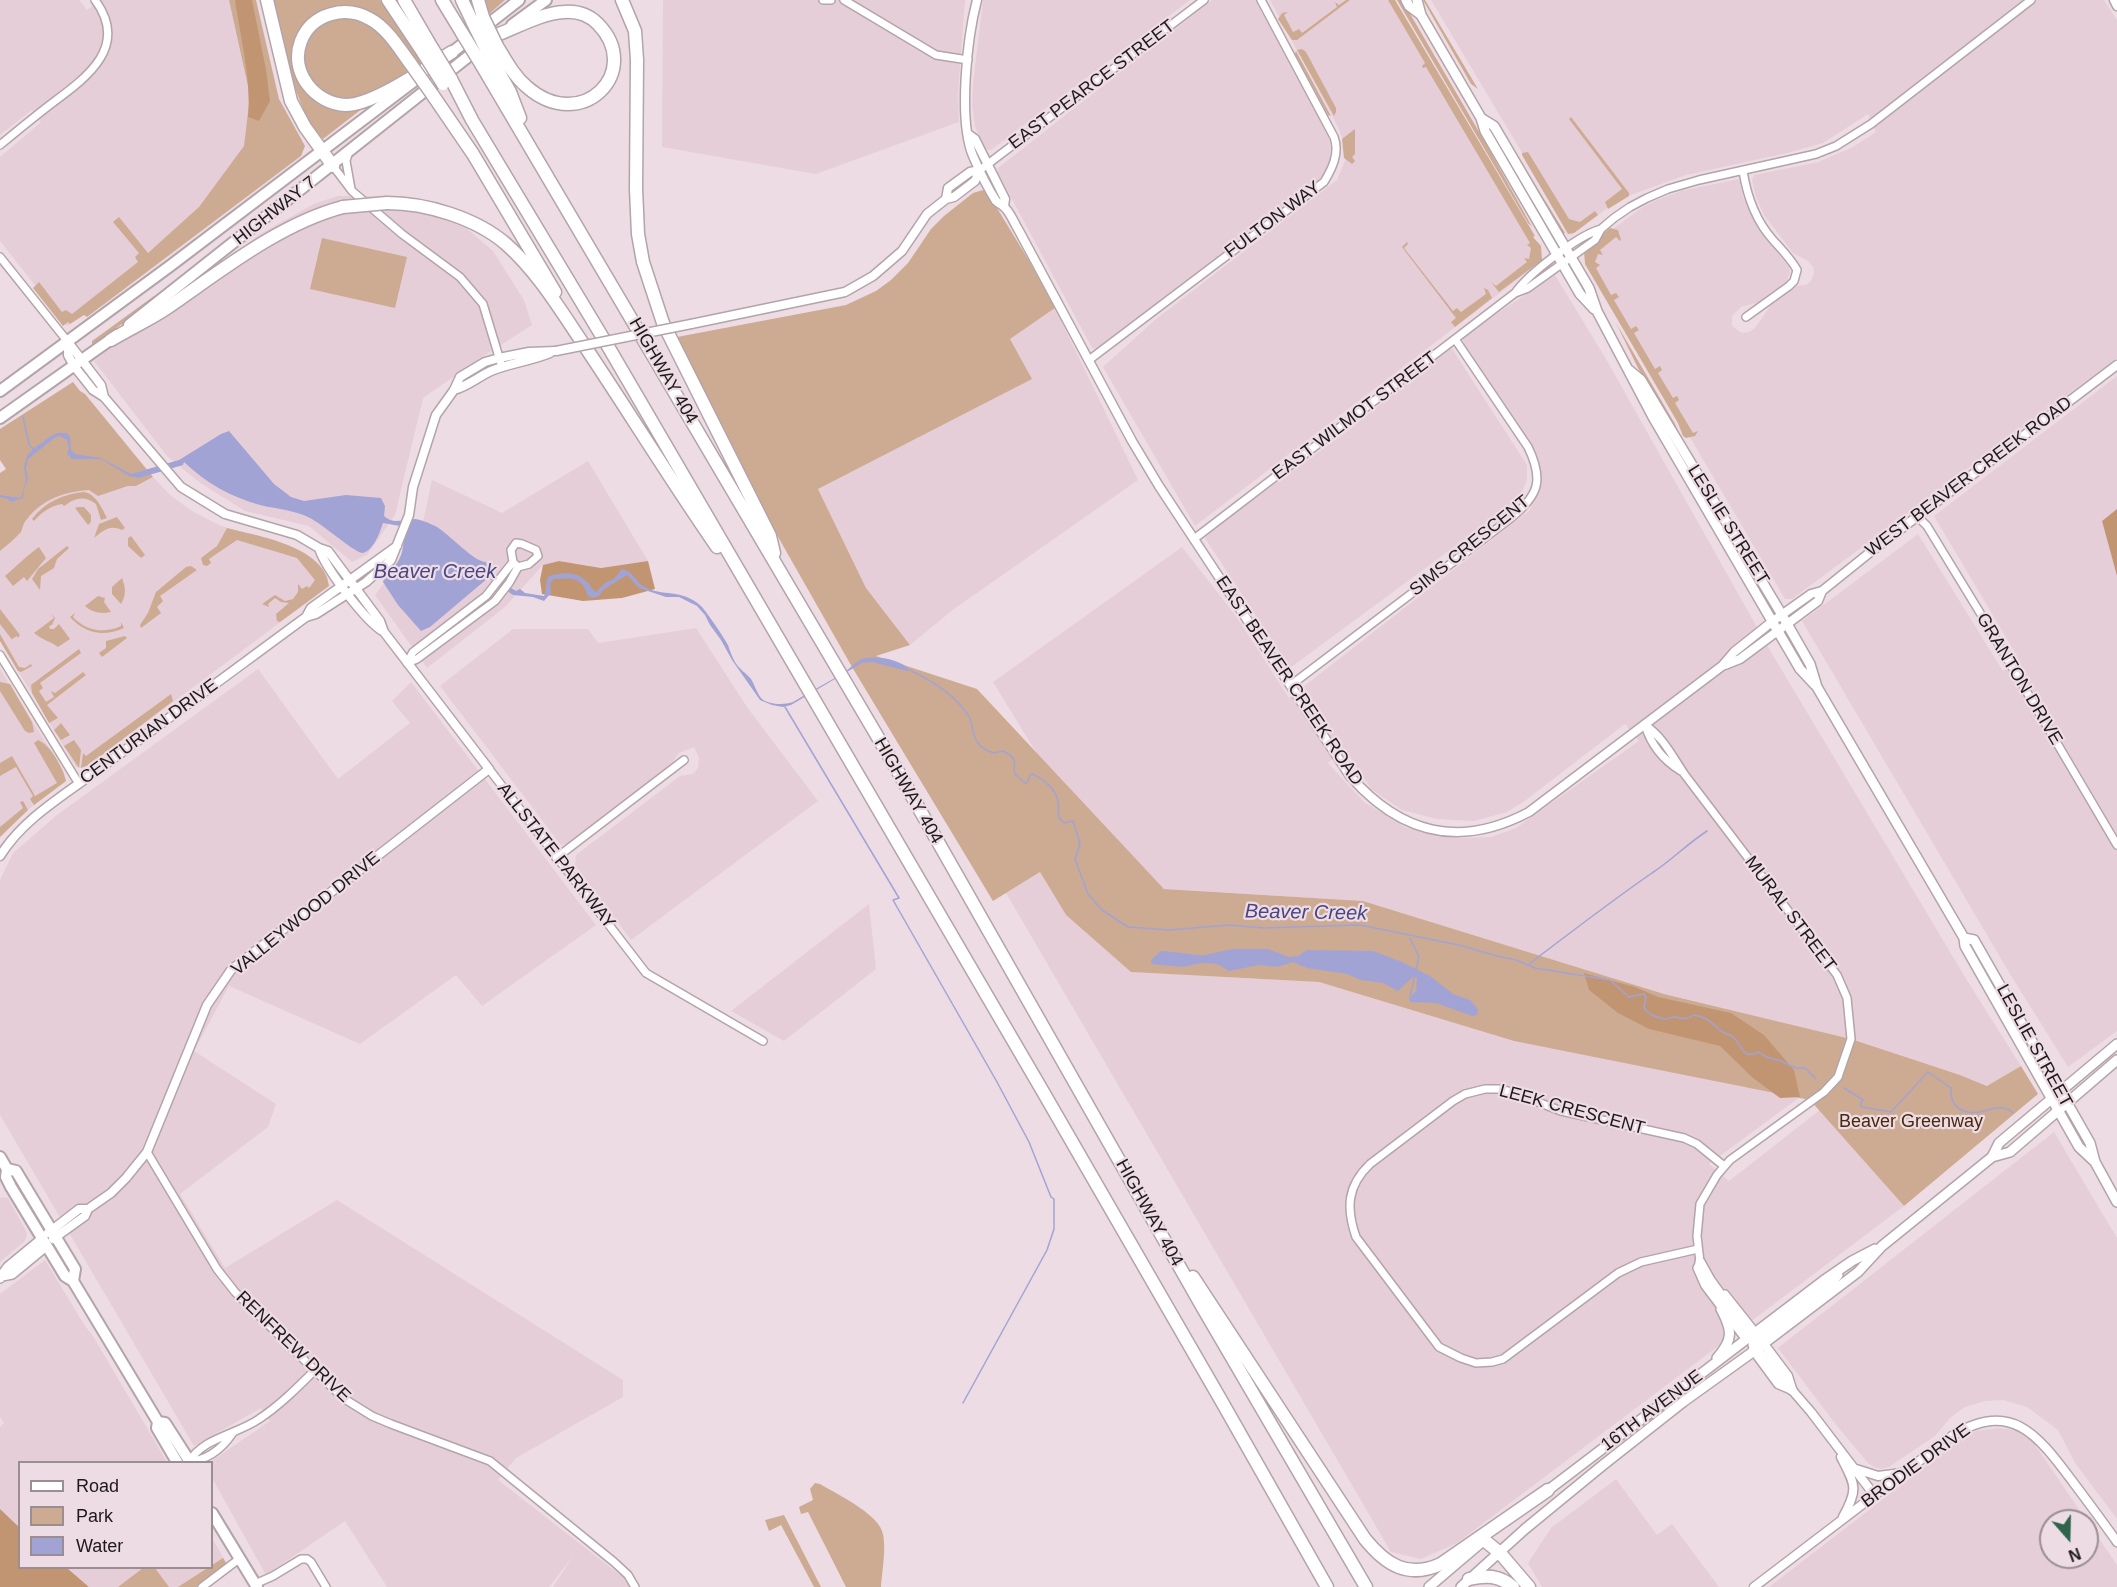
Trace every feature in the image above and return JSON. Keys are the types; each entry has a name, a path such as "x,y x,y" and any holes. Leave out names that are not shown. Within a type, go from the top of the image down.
{"highway":[{"path":"267,0 291,101 305,127 333,166"},
{"path":"388,0 428,51"},
{"path":"404,0 428,51"},
{"path":"442,0 462,33 490,48 528,88 547,100 561,105 578,104 591,99 602,90 610,77 613,65 610,43 603,30 593,19 581,13 554,13 490,48"},
{"path":"462,0 478,20 490,48"},
{"path":"478,0 478,20"},
{"path":"622,0 635,31 638,234 650,289 663,323 770,536 776,563"},
{"path":"452,52 392,88 367,100 347,105 332,103 317,95 307,85 301,73 299,56 301,41 310,28 318,20 338,12 356,13 381,27 410,63 432,94 473,154 604,375 680,493 769,622"},
{"name":"HIGHWAY 404","path":"490,48 535,155 910,792 1203,1308 1366,1587"},
{"name":"HIGHWAY 404","path":"428,51 609,348 1222,1402 1326,1587"},
{"path":"111,340 164,309 202,282 282,232 321,213 343,207 406,203 429,207 465,219 505,243 531,271 604,375"},
{"path":"1151,1216 1205,1293 1365,1539 1378,1555 1391,1565 1405,1570 1430,1569 1456,1554 1500,1521 1548,1490"},
{"path":"1484,1540 1500,1553 1529,1587"},
{"path":"1465,1583 1485,1575 1496,1577 1513,1587"}],"main road":[{"name":"HIGHWAY 7","path":"0,391 322,151 519,0"},
{"name":"HIGHWAY 7","path":"0,418 111,340 333,166 459,63 490,48 546,0"},
{"name":"LESLIE STREET","path":"1406,0 1409,6 1421,15"},
{"name":"LESLIE STREET","path":"1417,0 1421,15 1559,259 1580,294 1597,311"},
{"name":"LESLIE STREET","path":"1481,118 1494,126 1589,288 1597,311 1653,417 1800,669 1817,687 1964,938 1965,946 2079,1148 2095,1162"},
{"name":"LESLIE STREET","path":"1629,370 1641,380 1782,615 1810,664 1817,687"},
{"name":"LESLIE STREET","path":"1964,938 1974,940 2090,1143 2095,1162 2117,1202"},
{"name":"16TH AVENUE","path":"1992,1157 1999,1143 2117,1044"},
{"name":"16TH AVENUE","path":"1465,1583 1612,1458 1756,1342 1845,1266 1882,1245 1992,1157 2010,1152 2117,1060"},
{"path":"0,1157 7,1169 6,1177 65,1276 74,1281 158,1422 157,1428 176,1461"},
{"path":"7,1169 16,1171 75,1269 74,1281"},
{"path":"1,1277 8,1267 44,1242"},
{"name":"16TH AVENUE","path":"1430,1587 1484,1540 1703,1373 1756,1342 1858,1272 1882,1245"},
{"path":"1700,1262 1714,1287 1792,1390"},
{"path":"1703,1373 1722,1352 1730,1338 1729,1324 1721,1309"},
{"path":"158,1422 165,1424 188,1461"},
{"path":"213,1514 256,1585"}],"street":[{"path":"0,145 81,82 100,60 108,39 103,15 95,0"},
{"path":"823,0 831,0"},
{"path":"844,0 936,55 968,60"},
{"name":"EAST BEAVER CREEK ROAD","path":"975,0 964,98 969,146 984,168 998,204 1004,206 1142,458 1350,776 1367,795 1387,811 1430,828 1454,832 1489,829 1504,824 1528,812 1722,666 1740,659 1776,626 1782,615"},
{"name":"EAST PEARCE STREET","path":"984,168 1204,0"},
{"name":"FULTON WAY","path":"1089,360 1324,182 1332,168 1336,156 1334,137 1261,0"},
{"name":"EAST WILMOT STREET","path":"1194,539 1344,429 1515,293 1523,282 1559,259 1591,232 1601,229 1629,207 1668,189 1816,153 1836,146 1853,136 2031,0"},
{"path":"2114,0 2117,6"},
{"path":"348,154 346,161 352,191"},
{"path":"333,166 352,191 402,234 460,277 483,304 502,367"},
{"path":"454,390 502,367 531,361 556,351 845,292 873,276 902,251 923,219 946,199 954,197 975,181 984,168"},
{"path":"1743,171 1746,189 1758,218 1797,270 1789,286 1746,317"},
{"path":"0,257 68,342"},
{"name":"SIMS CRESCENT","path":"1291,685 1511,518 1534,495 1538,476 1528,447 1455,339"},
{"name":"ALLSTATE PARKWAY","path":"68,342 68,355 79,363 93,390 104,397 181,487 225,514 297,535 319,548 322,558 349,587 374,626 384,632 646,973 763,1041"},
{"name":"CENTURIAN DRIVE","path":"0,856 18,832 79,784 306,617 311,609 376,574 391,560 409,515 413,488 436,415 454,390 460,377 485,362 499,358 529,352 556,351"},
{"name":"WEST BEAVER CREEK ROAD","path":"1782,615 1811,594 1822,591 2117,364"},
{"name":"GRANTON DRIVE","path":"1917,516 1927,526 1982,616 2117,845"},
{"path":"407,663 417,659 495,601 509,583 516,565"},
{"name":"WEST BEAVER CREEK ROAD","path":"1776,626 1787,624 1818,601 1822,591"},
{"path":"0,655 79,784"},
{"name":"MURAL STREET","path":"1645,724 1650,739 1667,762 1682,772 1837,975 1847,998 1851,1039 1838,1077 1824,1092 1737,1154 1724,1166 1700,1204 1698,1217 1700,1262 1697,1268 1705,1287 1721,1309 1756,1342"},
{"path":"556,858 684,760"},
{"name":"VALLEYWOOD DRIVE","path":"44,1242 53,1234 85,1216 87,1209 111,1193 147,1152 207,1005 231,970 489,769"},
{"name":"LEEK CRESCENT","path":"1698,1249 1641,1262 1618,1273 1503,1359 1476,1363 1461,1359 1439,1347 1356,1237 1349,1216 1351,1194 1362,1172 1370,1164 1453,1101 1485,1089 1512,1092 1561,1111 1683,1138 1697,1144 1724,1166"},
{"name":"RENFREW DRIVE","path":"147,1152 217,1269 235,1292 343,1398 372,1416 490,1461 620,1568 635,1587"},
{"path":"198,1461 223,1447 232,1434 262,1417 315,1370"},
{"path":"1792,1390 1875,1496"},
{"name":"BRODIE DRIVE","path":"1754,1587 1964,1428 1987,1421 1997,1420 2014,1424 2028,1430 2040,1440 2117,1542"},
{"path":"1833,1441 1854,1490 1842,1520"},
{"path":"1854,1468 1878,1476 1905,1472"},
{"path":"256,1585 301,1559 307,1558 326,1587"},
{"path":"202,1587 239,1559"}],"shaded area":[{"path":"0,0 79,0 87,10 101,0 235,0 255,130 217,194 151,262 67,326 0,241 0,157 41,122 32,110 0,135"},
{"path":"235,0 252,0 266,70 270,101 259,121 248,117 247,74"},
{"path":"663,0 965,0 958,94 959,122 816,174 662,147"},
{"path":"983,0 1190,0 991,150 985,149 975,126 972,105"},
{"path":"1212,0 1256,0 1327,132 1331,148 1329,165 1322,177 1313,184 1096,349 1092,348 998,173 998,168"},
{"path":"1270,0 1390,0 1543,260 1195,526 1103,367 1156,319 1337,180 1348,153 1338,127"},
{"path":"1431,0 2104,0 2117,20 2117,358 1792,599 1785,599 1584,257 1583,251 1652,202 1681,191 1739,179 1743,197 1758,228 1789,267 1790,273 1786,283 1761,302 1741,307 1732,316 1732,326 1742,333 1749,332 1755,328 1771,305 1796,286 1806,285 1811,281 1814,273 1808,261 1793,253 1764,215 1756,197 1752,180 1754,175 1818,162 1853,147 1876,132 1868,114 1823,143 1686,175 1631,195 1609,207 1571,235"},
{"path":"337,196 402,196 444,209 493,251 524,300 532,325 423,398 395,515 367,555 352,562 309,526 245,511 199,482 167,456 94,361 260,234 314,204"},
{"path":"1555,275 1606,359 1771,652 1968,982 2021,1066 1988,1086 1851,1039 1664,994 1363,901 1164,889 1039,757 993,682 1182,547 1236,616 1289,698 1530,510 1541,475 1534,449 1464,345 1465,335","holes":["1625,724 1639,741 1516,828 1491,837 1457,838 1407,828 1364,802 1328,763 1345,749 1371,789 1402,810 1437,819 1474,821 1507,812 1526,800"]},
{"path":"1055,308 1138,480 954,609 910,645 866,588 818,489 1031,379 1009,339"},
{"path":"1451,347 1527,465 1527,480 1521,494 1511,505 1290,668 1205,538 1210,531 1346,432"},
{"path":"2117,376 2117,509 2102,521 2117,575 2117,1031 2068,1067 2010,974 1802,621 1918,534 2003,671 2020,661 1934,516"},
{"path":"588,461 648,561 601,568 559,561 543,565 504,608 427,668 375,595 420,536 432,480 502,513"},
{"path":"153,477 170,495 211,521 227,528 291,546 306,554 327,576 329,586 89,765 76,767 0,641 0,551 22,530 24,521 40,505 49,500 71,492 90,490 98,496 128,486 136,486"},
{"path":"2117,509 2117,576 2102,521"},
{"path":"559,561 601,568 648,561 655,589 622,598 583,601 542,594 540,580 543,565"},
{"path":"696,628 747,707 818,801 631,940 575,865 576,855 680,776 693,774 698,768 699,758 694,747 679,753 671,764 567,844 561,845 440,686 513,629 588,629 598,643"},
{"path":"0,669 64,772 66,781 20,816 0,837"},
{"path":"258,669 338,779 410,723 392,701 411,682 596,925 482,1006 456,975 360,1044 229,986 194,1051 276,1104 268,1127 180,1194 225,1268 337,1200 623,1380 623,1397 516,1458 498,1480 624,1578 630,1587 553,1587 574,1555 549,1587 387,1587 345,1521 266,1575 213,1480 211,1461 270,1421 261,1408 194,1446 0,1115 0,880 13,853 57,815"},
{"path":"1040,872 1066,915 1132,972 1319,982 1514,1041 1800,1097 1709,1164 1729,1181 1820,1110 1904,1206 1457,1543 1421,1559 1391,1552 1006,893"},
{"path":"869,904 876,969 784,1041 731,1011"},
{"path":"1584,973 1635,987 1658,997 1731,1013 1764,1035 1794,1070 1800,1097 1780,1098 1753,1078 1720,1046 1649,1029 1618,1013 1589,990"},
{"path":"2054,1132 2117,1238 2117,1519 2075,1463 2058,1430 2027,1407 2003,1400 1985,1401 1965,1407 1951,1417 1935,1436 1889,1467 1881,1469 1874,1467 1837,1426 1778,1348"},
{"path":"0,1198 8,1198 27,1233 25,1241 0,1262"},
{"path":"45,1260 166,1461 18,1461 18,1526 0,1509 0,1427 4,1423 0,1417 0,1294"},
{"path":"1998,1428 2015,1430 2033,1442 2079,1509 2039,1509 2039,1569 2099,1569 2099,1539 2117,1565 2117,1587 1769,1587 1965,1436 1976,1431"},
{"path":"1616,1479 1657,1535 1672,1524 1719,1587 1542,1587 1528,1563 1551,1528"},
{"path":"0,1509 18,1526 18,1569 68,1569 89,1587 0,1587"},
{"path":"213,1540 228,1566 196,1587 89,1587 68,1569 213,1569"}],"green space":[{"path":"229,0 256,0 279,99 305,146 301,156 87,317 84,315 63,326 33,288 39,282 62,312 66,310 72,314 138,262 135,257 139,253 113,222 119,217 148,253 199,207 244,146 249,104 248,86"},
{"path":"273,0 380,0 424,66 419,70 401,46 344,8 299,39 305,89 362,105 363,108 323,139 304,111 297,93"},
{"path":"483,0 505,0 488,15"},
{"path":"1350,0 1297,40 1292,40 1278,19 1282,13 1288,12 1284,15 1293,32 1299,29 1302,33 1337,7 1335,2 1339,5"},
{"path":"1388,0 1395,0 1535,236 1533,237 1541,246 1542,260 1499,292 1491,282 1496,286 1527,262 1524,258 1529,259 1531,248 1527,245 1530,243 1426,67 1423,68 1425,63"},
{"path":"1397,0 1402,0 1532,227 1528,223"},
{"path":"1423,0 1425,0 1478,89 1471,84"},
{"path":"342,16 360,19 379,33 411,73 371,94 347,101 336,99 313,86 304,68 304,46 310,34 320,25"},
{"path":"1302,49 1306,52 1336,108 1334,116 1297,50"},
{"path":"1296,51 1331,116 1328,115 1295,54"},
{"path":"1571,117 1629,193 1629,196 1608,209 1605,202 1622,189 1569,119"},
{"path":"1355,129 1355,154 1352,157 1355,161 1352,164 1344,158 1342,139"},
{"path":"1528,152 1569,219 1580,222 1595,211 1598,215 1574,233 1568,234 1522,155"},
{"path":"1517,155 1565,233 1563,234"},
{"name":"Beaver Greenway","path":"983,190 989,195 1055,308 1010,339 1032,379 818,489 866,588 910,645 876,656 977,689 1164,889 1363,901 1664,994 1851,1039 1987,1086 2021,1066 2038,1094 1904,1206 1810,1100 1514,1041 1319,982 1131,972 1066,915 1040,872 993,901 852,667 773,528 677,337 846,305 876,291 908,263 931,229 944,216 973,193"},
{"path":"1610,228 1618,230 1621,240 1616,237 1600,250 1603,255 1598,254 1595,262 1600,265 1596,268 1611,295 1616,293 1619,297 1614,300 1631,329 1636,326 1639,330 1634,333 1655,369 1660,366 1662,370 1658,373 1673,398 1677,396 1679,400 1675,403 1693,433 1698,431 1695,436 1686,438 1683,436 1678,423 1585,264 1584,250"},
{"path":"322,238 407,257 395,308 310,289"},
{"path":"1407,242 1404,248 1453,311 1457,308 1461,312 1486,294 1484,288 1488,290 1492,298 1455,327 1451,322 1456,318 1402,247"},
{"path":"154,296 155,298 92,345 92,341"},
{"path":"1616,323 1675,424 1680,437 1638,368"},
{"path":"73,382 153,477 136,486 128,486 98,496 89,490 55,498 33,512 21,532 0,551 0,473 6,469 0,460 0,429"},
{"path":"84,492 95,498 107,518 101,520 96,504 92,501 76,499 64,506 62,504 54,506 34,521 32,519 55,500"},
{"path":"84,507 91,515 91,522 88,525 75,508"},
{"path":"117,517 125,528 122,530 110,528 94,538 99,524"},
{"path":"227,528 271,539 303,552 316,561 325,572 329,586 280,622 277,621 276,614 289,603 275,598 268,604 269,607 262,604 275,595 285,601 293,599 298,592 298,584 302,589 307,586 309,588 315,580 297,558 237,540 209,559 211,563 207,566 203,565 201,558 217,546"},
{"path":"131,536 145,555 141,558 128,546 128,538"},
{"path":"67,546 69,548 57,559 54,568 41,576 40,590 32,579 38,569"},
{"path":"39,547 46,558 27,581 24,577 13,586 5,576"},
{"path":"191,566 197,570 160,596 163,601 157,607 161,613 141,628 140,625 148,613 156,592 186,567"},
{"path":"122,578 125,592 121,604 112,594 112,587"},
{"path":"98,596 105,598 104,602 111,612 97,612 85,606"},
{"path":"0,609 20,635 12,639 13,641 0,624"},
{"path":"75,613 73,617 89,628 108,630 121,626 121,622 124,628 102,633 88,630 70,617"},
{"path":"52,614 55,618 49,626 50,629 54,629 59,624 70,639 58,647 34,633 54,618"},
{"path":"0,634 19,667 25,668 31,664 32,666 21,672 18,671 0,641"},
{"path":"125,636 127,638 102,657 99,653 106,648 106,641"},
{"path":"79,649 81,653 40,683 43,688 39,691 46,702 54,697 51,691 55,693 83,672 86,675 47,705 58,718 49,723 32,693 31,685"},
{"path":"0,682 10,684 32,722 34,732 25,731 0,691"},
{"path":"171,694 173,701 89,765 81,768 83,753 86,756"},
{"path":"61,723 70,735 61,740 54,730"},
{"path":"38,740 56,757 66,781 34,805 30,799 33,796 16,767 0,776 0,763 12,756 35,796 57,783 34,743"},
{"path":"74,740 81,750 79,768 64,746"},
{"path":"23,801 28,810 0,837 0,827 23,808 20,802"},
{"path":"815,1483 855,1505 878,1524 882,1531 884,1544 881,1587 846,1587 808,1512 801,1514 799,1507 813,1500 810,1489"},
{"path":"784,1515 821,1587 814,1587 781,1525 769,1531 765,1520"},
{"path":"223,1558 228,1566 196,1587 178,1587 206,1569 213,1569 213,1564"},
{"path":"142,1569 156,1569 169,1587 118,1587"}],"water":[{"name":"Beaver Creek","path":"229,431 274,484 291,497 304,501 346,495 381,498 385,506 384,516 388,519 396,521 415,519 437,527 475,558 486,562 491,570 490,576 516,591 520,589 525,593 544,596 549,576 564,573 582,578 596,592 605,583 614,579 622,569 629,572 640,584 650,590 687,597 705,610 726,641 733,658 751,679 760,697 765,701 782,704 793,702 840,675 862,659 874,657 888,659 910,670 872,662 862,663 791,705 783,707 772,705 760,700 697,606 679,597 666,597 639,588 627,575 593,598 588,596 583,585 576,580 554,579 550,583 551,593 544,601 533,597 513,595 488,578 430,627 421,631 398,605 383,582 401,555 404,529 400,526 383,523 370,548 363,553 359,552 310,518 239,498 210,483 184,462 183,465 139,478 129,476 101,459 72,459 67,453 69,449 67,440 60,436 28,459 26,469 28,480 23,498 11,502 0,497 0,495 21,498 26,480 24,467 27,456 33,449 57,433 66,433 70,437 71,450 75,454 101,458 131,474 179,460"},
{"path":"1235,949 1268,949 1289,957 1298,956 1307,950 1373,951 1430,976 1453,994 1470,1000 1478,1009 1477,1015 1472,1016 1436,1003 1410,1002 1409,998 1416,991 1417,978 1414,976 1398,991 1383,983 1361,980 1347,974 1307,968 1293,962 1277,967 1259,965 1229,971 1217,964 1202,963 1183,967 1152,964 1151,960 1161,951 1205,955"}],"waterway":[{"path":"23,417 29,444 33,449"},
{"name":"Beaver Creek","path":"910,670 937,685 956,700 969,718 975,738 983,748 994,753 1003,751 1012,758 1015,762 1015,774 1025,783 1033,774 1052,789 1057,797 1060,818 1064,823 1073,821 1080,843 1075,859 1088,894 1102,910 1128,927 1169,930 1230,925 1263,928 1360,925 1459,945 1516,960 1535,968 1610,980 1629,997 1644,994 1646,997 1644,1007 1647,1012 1659,1018 1686,1019 1694,1015 1702,1017 1733,1037 1746,1053 1759,1052 1766,1057 1796,1068 1805,1068 1816,1079"},
{"path":"785,707 899,898 893,900 997,1082 1029,1142 1051,1197 1054,1199 1054,1229 1047,1250 963,1403"},
{"path":"1529,964 1707,831"},
{"path":"1410,938 1419,957 1416,970"},
{"path":"1410,996 1415,975"},
{"name":"Beaver Creek","path":"1844,1088 1863,1100 1860,1105 1862,1107 1891,1112 1928,1072 1951,1088 1951,1097 1957,1107 1963,1111 1974,1113 2003,1108 2013,1113"}]}
